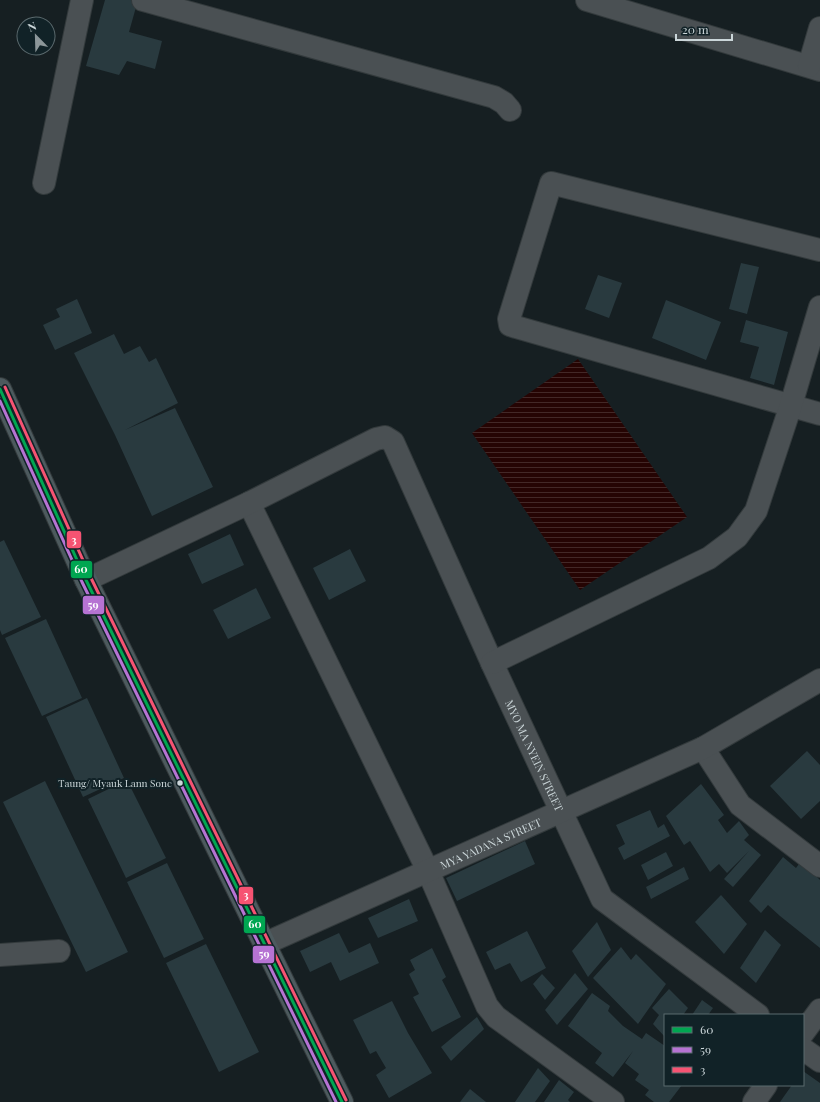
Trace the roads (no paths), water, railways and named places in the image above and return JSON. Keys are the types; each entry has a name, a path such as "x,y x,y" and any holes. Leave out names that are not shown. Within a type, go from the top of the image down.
{"main road":[{"path":"0,389 86,580 342,1102"}],"street":[{"path":"44,183 82,0"},
{"path":"143,0 494,98 504,102 510,110"},
{"path":"587,0 815,68 820,28"},
{"path":"820,250 551,183 509,319 510,325 516,327 820,414"},
{"path":"492,663 709,558 736,537 756,511 791,405 820,307"},
{"name":"MYO MA NYEIN STREET","path":"248,503 376,439 385,437 393,442 492,663 602,899 757,1014"},
{"path":"86,580 248,503 428,871 487,1006 496,1017 613,1102"},
{"name":"MYA YADANA STREET","path":"264,944 704,748 820,680"},
{"path":"704,748 740,805 820,866"},
{"path":"0,955 59,951"},
{"path":"804,1032 820,1010"},
{"path":"804,1049 820,1061"},
{"path":"754,1102 765,1086"}],"place":[{"name":"Taung/ Myauk Lann Sone","path":"180,783"}]}
